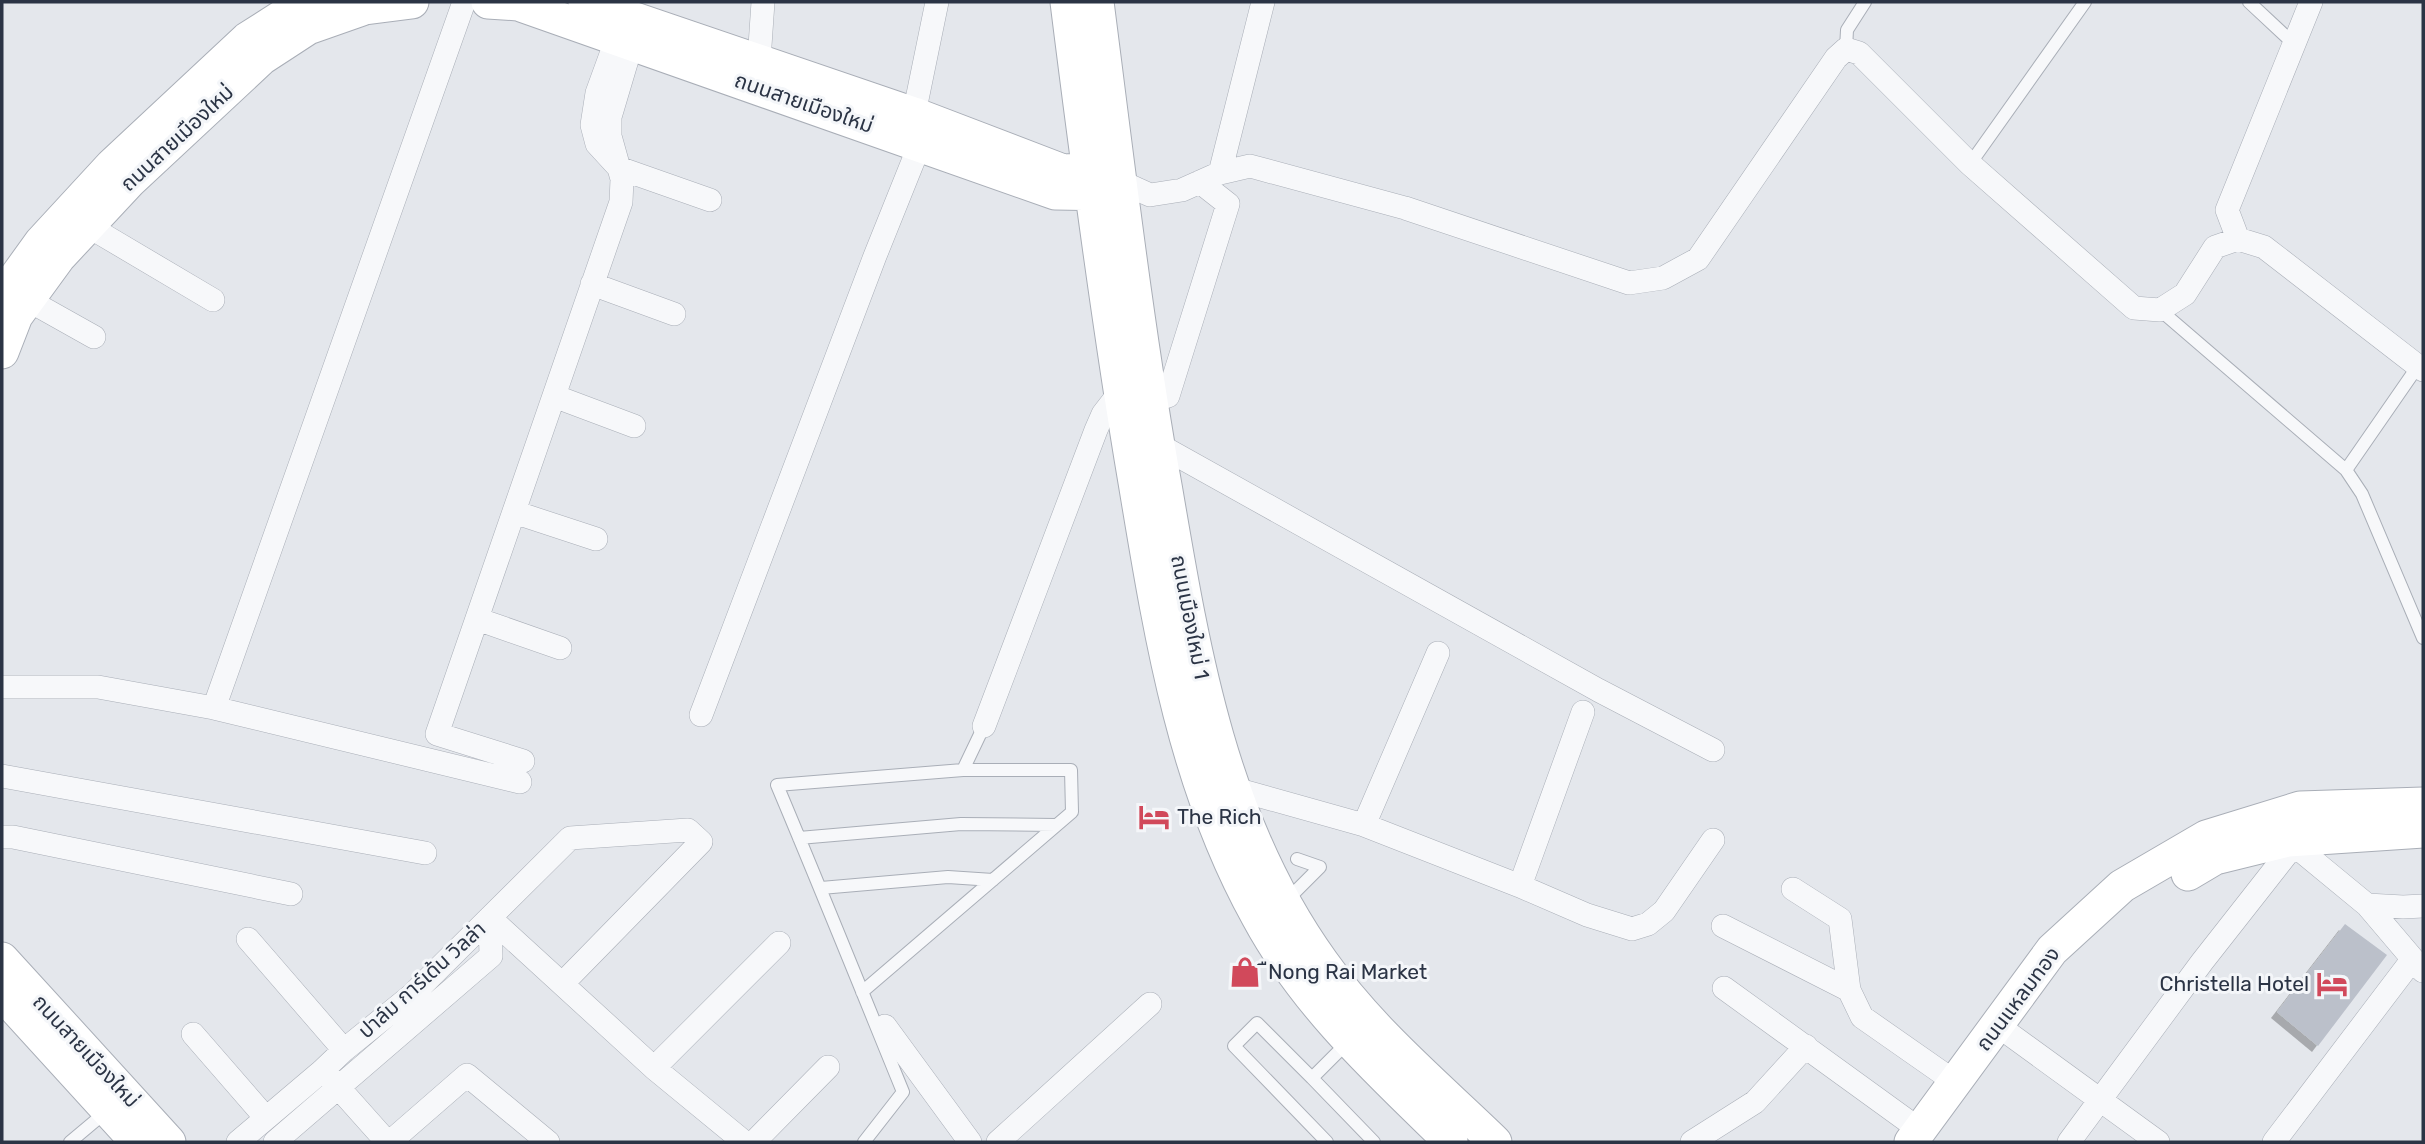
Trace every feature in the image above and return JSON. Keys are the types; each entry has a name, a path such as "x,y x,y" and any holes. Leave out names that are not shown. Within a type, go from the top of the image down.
{"street":[{"name":"ถนนสายเมืองใหม่","path":"2,352 16,316 15,298 41,243 112,165 247,39 297,7 313,2"},
{"name":"ถนนสายเมืองใหม่","path":"15,298 59,257 129,181 261,58 308,28 365,8 412,2"},
{"path":"214,708 464,2"},
{"name":"ถนนสายเมืองใหม่","path":"488,2 518,4 624,24"},
{"name":"ถนนสายเมืองใหม่","path":"585,2 624,24 751,72 917,129 1055,193 1107,182"},
{"path":"751,72 752,2"},
{"path":"751,72 763,2"},
{"path":"701,715 875,256 917,129 937,2"},
{"name":"ถนนเมืองใหม่ 1","path":"1067,2 1107,182"},
{"name":"ถนนเมืองใหม่ 1","path":"1097,2 1107,182 1136,397 1161,639 1186,740 1221,842 1258,918 1297,980 1348,1042 1451,1142"},
{"path":"1210,177 1263,2"},
{"path":"2238,239 2227,210 2311,2"},
{"path":"2,687 98,687 214,708 522,772 437,734 621,202 622,179 610,136 610,117 624,24"},
{"path":"1107,182 1150,195 1182,190 1210,177 1250,166 1405,208 1629,283 1662,278 1698,259 1836,58 1846,49 1859,52 1970,164 2134,308 2160,310 2185,294 2215,247 2238,239 2264,247 2420,368"},
{"path":"619,168 710,200"},
{"path":"984,726 1104,414 1136,397 1168,396 1228,204 1210,177"},
{"path":"88,226 214,300"},
{"path":"592,284 674,314"},
{"path":"15,298 94,337"},
{"path":"554,396 634,426"},
{"name":"ถนนเมืองใหม่ 1","path":"1136,397 1157,444 1190,633 1215,732 1232,788 1284,903 1322,963 1370,1021 1495,1142"},
{"path":"1157,444 1598,691 1713,750"},
{"path":"514,512 596,539"},
{"path":"477,619 559,648"},
{"path":"1364,825 1438,653"},
{"path":"1520,886 1583,712"},
{"path":"2,776 425,853"},
{"path":"1232,788 1364,825 1587,915 1632,929 1648,924 1664,911 1713,840"},
{"name":"ถนนแหลมทอง","path":"1923,1138 2006,1032 2052,950 2122,886 2206,837 2300,808 2423,804"},
{"path":"563,983 701,842 688,830 570,838 490,918 654,1068 744,1142"},
{"name":"ถนนแหลมทอง","path":"1923,1138 1955,1082 2069,965 2136,905 2215,858 2288,840 2423,831"},
{"path":"2,837 13,837 291,894"},
{"path":"2274,1142 2418,965 2367,905 2288,840"},
{"path":"2069,1142 2202,962 2286,855 2288,840"},
{"path":"1793,889 1840,919 1849,990 1862,1017 1955,1082"},
{"path":"2367,905 2423,906"},
{"name":"ปาล์ม การ์เด้น วิลล่า","path":"238,1142 412,995 490,918"},
{"name":"ปาล์ม การ์เด้น วิลล่า","path":"275,1142 491,956 490,918"},
{"path":"1723,926 1849,990"},
{"path":"248,939 344,1050"},
{"path":"654,1068 779,943"},
{"name":"ถนนสายเมืองใหม่","path":"2,959 169,1142"},
{"path":"1724,988 1806,1046 1923,1138"},
{"name":"ถนนสายเมืองใหม่","path":"2,994 137,1142"},
{"path":"998,1142 1150,1004"},
{"path":"885,1026 970,1142"},
{"path":"2006,1032 2158,1142"},
{"path":"193,1034 266,1118"},
{"path":"1692,1142 1755,1102 1806,1046"},
{"path":"754,1142 828,1067"},
{"path":"323,1071 388,1142 467,1075 548,1142"}],"lane":[{"path":"1846,49 1847,30 1866,2"},
{"path":"1970,164 2085,2"},
{"path":"2249,2 2294,44"},
{"path":"2160,310 2346,470 2362,495 2423,638"},
{"path":"2346,470 2420,368"},
{"path":"962,770 984,726"},
{"path":"862,992 1072,812 1071,770 962,770 777,785 903,1092 864,1142"},
{"path":"799,838 961,824 1056,825"},
{"path":"1284,903 1320,867 1297,859"},
{"path":"821,888 948,877 993,880"},
{"path":"1327,1142 1234,1046 1257,1023 1374,1142"},
{"path":"1312,1079 1348,1042"},
{"path":"70,1142 108,1110"}],"building":[{"name":"Christella Hotel","path":"2345,924 2387,955 2318,1046 2277,1012"}],"place":[{"name":"The Rich","path":"1154,817"},
{"name":"ืNong Rai Market","path":"1245,972"},
{"name":"Christella Hotel","path":"2332,984"}]}
